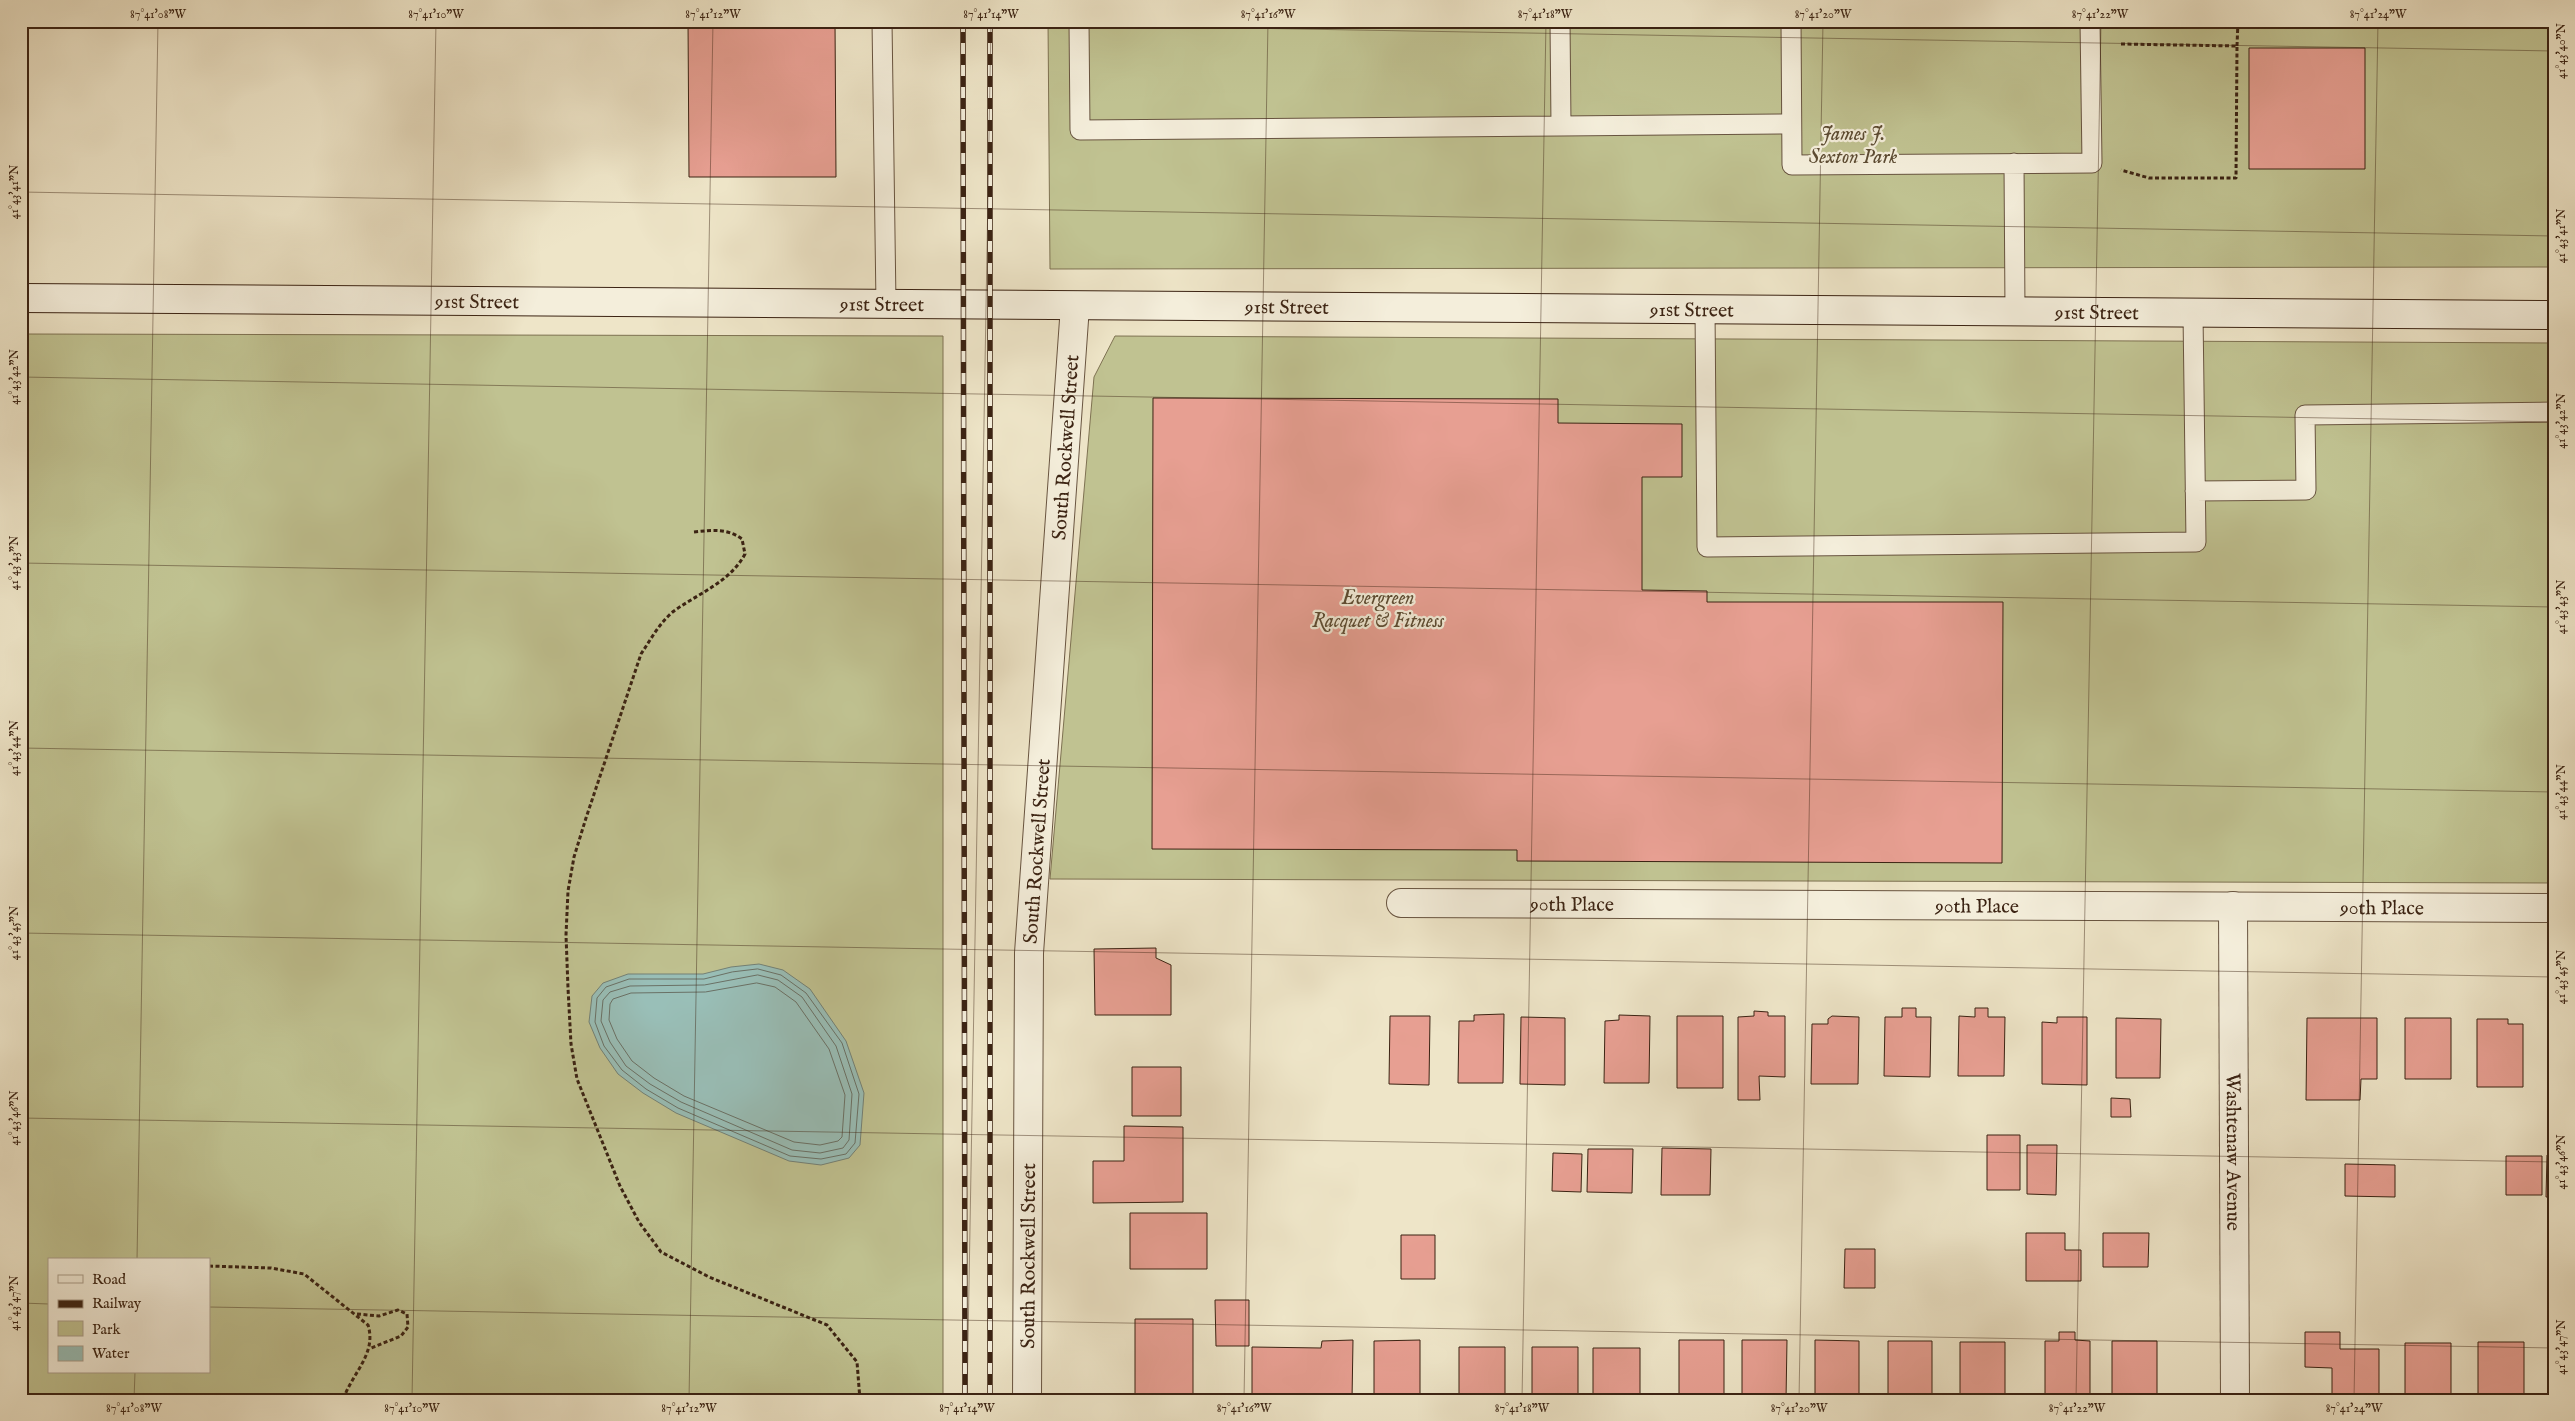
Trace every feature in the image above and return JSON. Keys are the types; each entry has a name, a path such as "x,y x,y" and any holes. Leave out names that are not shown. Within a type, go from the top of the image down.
{"street":[{"name":"91st Street","path":"21,298 2554,315"},
{"name":"South Rockwell Street","path":"1027,1400 1029,954 1075,306"},
{"name":"90th Place","path":"1401,903 2554,908"},
{"name":"Washtenaw Avenue","path":"2233,906 2235,1400"}],"lane":[{"path":"882,21 886,304"},
{"path":"1079,21 1080,130 1791,124"},
{"path":"1560,21 1561,126"},
{"path":"1791,21 1792,165 2092,163 2090,21"},
{"path":"2014,163 2015,311"},
{"path":"1705,309 1707,547 2196,542 2193,313"},
{"path":"2195,491 2306,490 2305,415 2554,412"}],"path":[{"path":"2148,178 2236,178 2238,21"},
{"path":"2155,44 2237,46"},
{"path":"694,532 725,530 735,534 742,539 745,554 738,566 727,577 672,612 656,631 641,654 586,818 574,857 568,891 566,935 571,1044 577,1079 620,1186 639,1222 661,1252 709,1277 827,1325 857,1362 860,1400"},
{"path":"210,1266 272,1268 304,1274 357,1314 368,1325 372,1337 370,1349 344,1400"},
{"path":"357,1314 378,1316 398,1310 406,1314 408,1327 401,1336 370,1349"}],"green space":[{"name":"James J. Sexton Park","path":"1048,21 2554,21 2554,267 1050,269"},
{"path":"21,334 943,336 943,1400 21,1400"},
{"name":"Evergreen Racquet & Fitness","path":"1115,336 2554,343 2554,883 1050,879 1094,377"}],"water":[{"path":"759,964 783,970 810,989 846,1041 864,1093 860,1145 849,1158 821,1165 789,1161 676,1113 643,1093 618,1074 600,1048 589,1022 592,996 603,983 628,974 703,974 731,967"}],"building":[{"path":"688,21 835,21 836,177 689,177"},
{"path":"2249,48 2365,48 2365,169 2249,169"},
{"path":"1153,398 1558,399 1558,423 1682,424 1682,477 1642,477 1642,590 1707,591 1707,602 2003,602 2002,863 1517,861 1517,850 1152,849"},
{"path":"1156,948 1156,958 1171,965 1171,1015 1095,1015 1094,949"},
{"path":"1902,1008 1916,1008 1916,1017 1931,1017 1930,1077 1884,1076 1885,1017 1902,1017"},
{"path":"1975,1008 1988,1008 1988,1017 2005,1017 2004,1076 1958,1076 1959,1016 1975,1017"},
{"path":"1754,1011 1768,1012 1768,1016 1785,1016 1785,1077 1759,1076 1760,1100 1738,1100 1738,1017 1754,1016"},
{"path":"1504,1014 1503,1083 1458,1083 1459,1021 1474,1021 1474,1015"},
{"path":"1619,1015 1650,1016 1649,1083 1604,1083 1605,1021 1619,1020"},
{"path":"1390,1016 1430,1016 1429,1085 1389,1084"},
{"path":"1677,1016 1723,1016 1723,1088 1677,1088"},
{"path":"1832,1016 1859,1017 1858,1084 1811,1084 1812,1024 1828,1024 1828,1019"},
{"path":"1521,1017 1565,1018 1565,1085 1520,1084"},
{"path":"2057,1017 2087,1017 2087,1085 2042,1084 2042,1022 2057,1023"},
{"path":"2116,1018 2161,1019 2160,1078 2116,1078"},
{"path":"2307,1018 2377,1018 2377,1079 2361,1079 2360,1100 2306,1100"},
{"path":"2405,1018 2451,1018 2451,1079 2405,1079"},
{"path":"2477,1019 2508,1019 2508,1024 2523,1024 2523,1087 2477,1087"},
{"path":"2551,1019 2554,1019 2554,1079 2551,1079"},
{"path":"1132,1067 1181,1067 1181,1116 1132,1116"},
{"path":"2111,1098 2130,1099 2131,1117 2111,1117"},
{"path":"1124,1126 1183,1127 1183,1202 1093,1203 1093,1161 1124,1161"},
{"path":"1987,1135 2020,1135 2020,1190 1987,1190"},
{"path":"2027,1145 2057,1145 2056,1195 2027,1194"},
{"path":"1662,1148 1711,1149 1710,1195 1661,1195"},
{"path":"1588,1149 1633,1149 1632,1193 1587,1192"},
{"path":"1553,1153 1582,1154 1581,1192 1552,1191"},
{"path":"2547,1155 2554,1155 2554,1197 2546,1197"},
{"path":"2506,1156 2542,1156 2542,1195 2506,1195"},
{"path":"2345,1164 2395,1165 2395,1197 2345,1196"},
{"path":"1130,1213 1207,1213 1207,1269 1130,1269"},
{"path":"2026,1233 2065,1233 2065,1250 2081,1250 2081,1281 2026,1281"},
{"path":"2103,1233 2149,1233 2148,1267 2103,1267"},
{"path":"1401,1235 1435,1235 1435,1279 1401,1279"},
{"path":"1845,1249 1875,1249 1875,1288 1844,1288"},
{"path":"1215,1300 1249,1300 1249,1346 1216,1346"},
{"path":"1135,1319 1193,1319 1193,1400 1135,1400"},
{"path":"2059,1332 2075,1332 2075,1340 2090,1341 2090,1400 2045,1400 2045,1341 2059,1341"},
{"path":"2305,1332 2340,1332 2340,1349 2379,1349 2379,1400 2332,1400 2332,1368 2305,1367"},
{"path":"1353,1340 1352,1400 1252,1400 1252,1347 1321,1348 1322,1341"},
{"path":"1420,1340 1420,1400 1374,1400 1374,1341"},
{"path":"1679,1340 1724,1340 1724,1400 1679,1400"},
{"path":"1742,1340 1787,1340 1786,1400 1742,1400"},
{"path":"1815,1340 1859,1341 1859,1400 1815,1400"},
{"path":"1888,1341 1932,1341 1932,1400 1888,1400"},
{"path":"2112,1341 2157,1341 2157,1400 2112,1400"},
{"path":"1960,1342 2005,1342 2005,1400 1960,1400"},
{"path":"2478,1342 2524,1342 2524,1400 2478,1400"},
{"path":"2552,1342 2554,1342 2554,1400 2552,1400"},
{"path":"2405,1343 2451,1343 2451,1400 2405,1400"},
{"path":"1459,1347 1505,1347 1505,1400 1459,1400"},
{"path":"1532,1347 1578,1347 1578,1400 1532,1400"},
{"path":"1593,1348 1640,1348 1640,1400 1593,1400"}],"railway":[{"path":"963,21 965,1400"},
{"path":"990,21 990,1400"}]}
